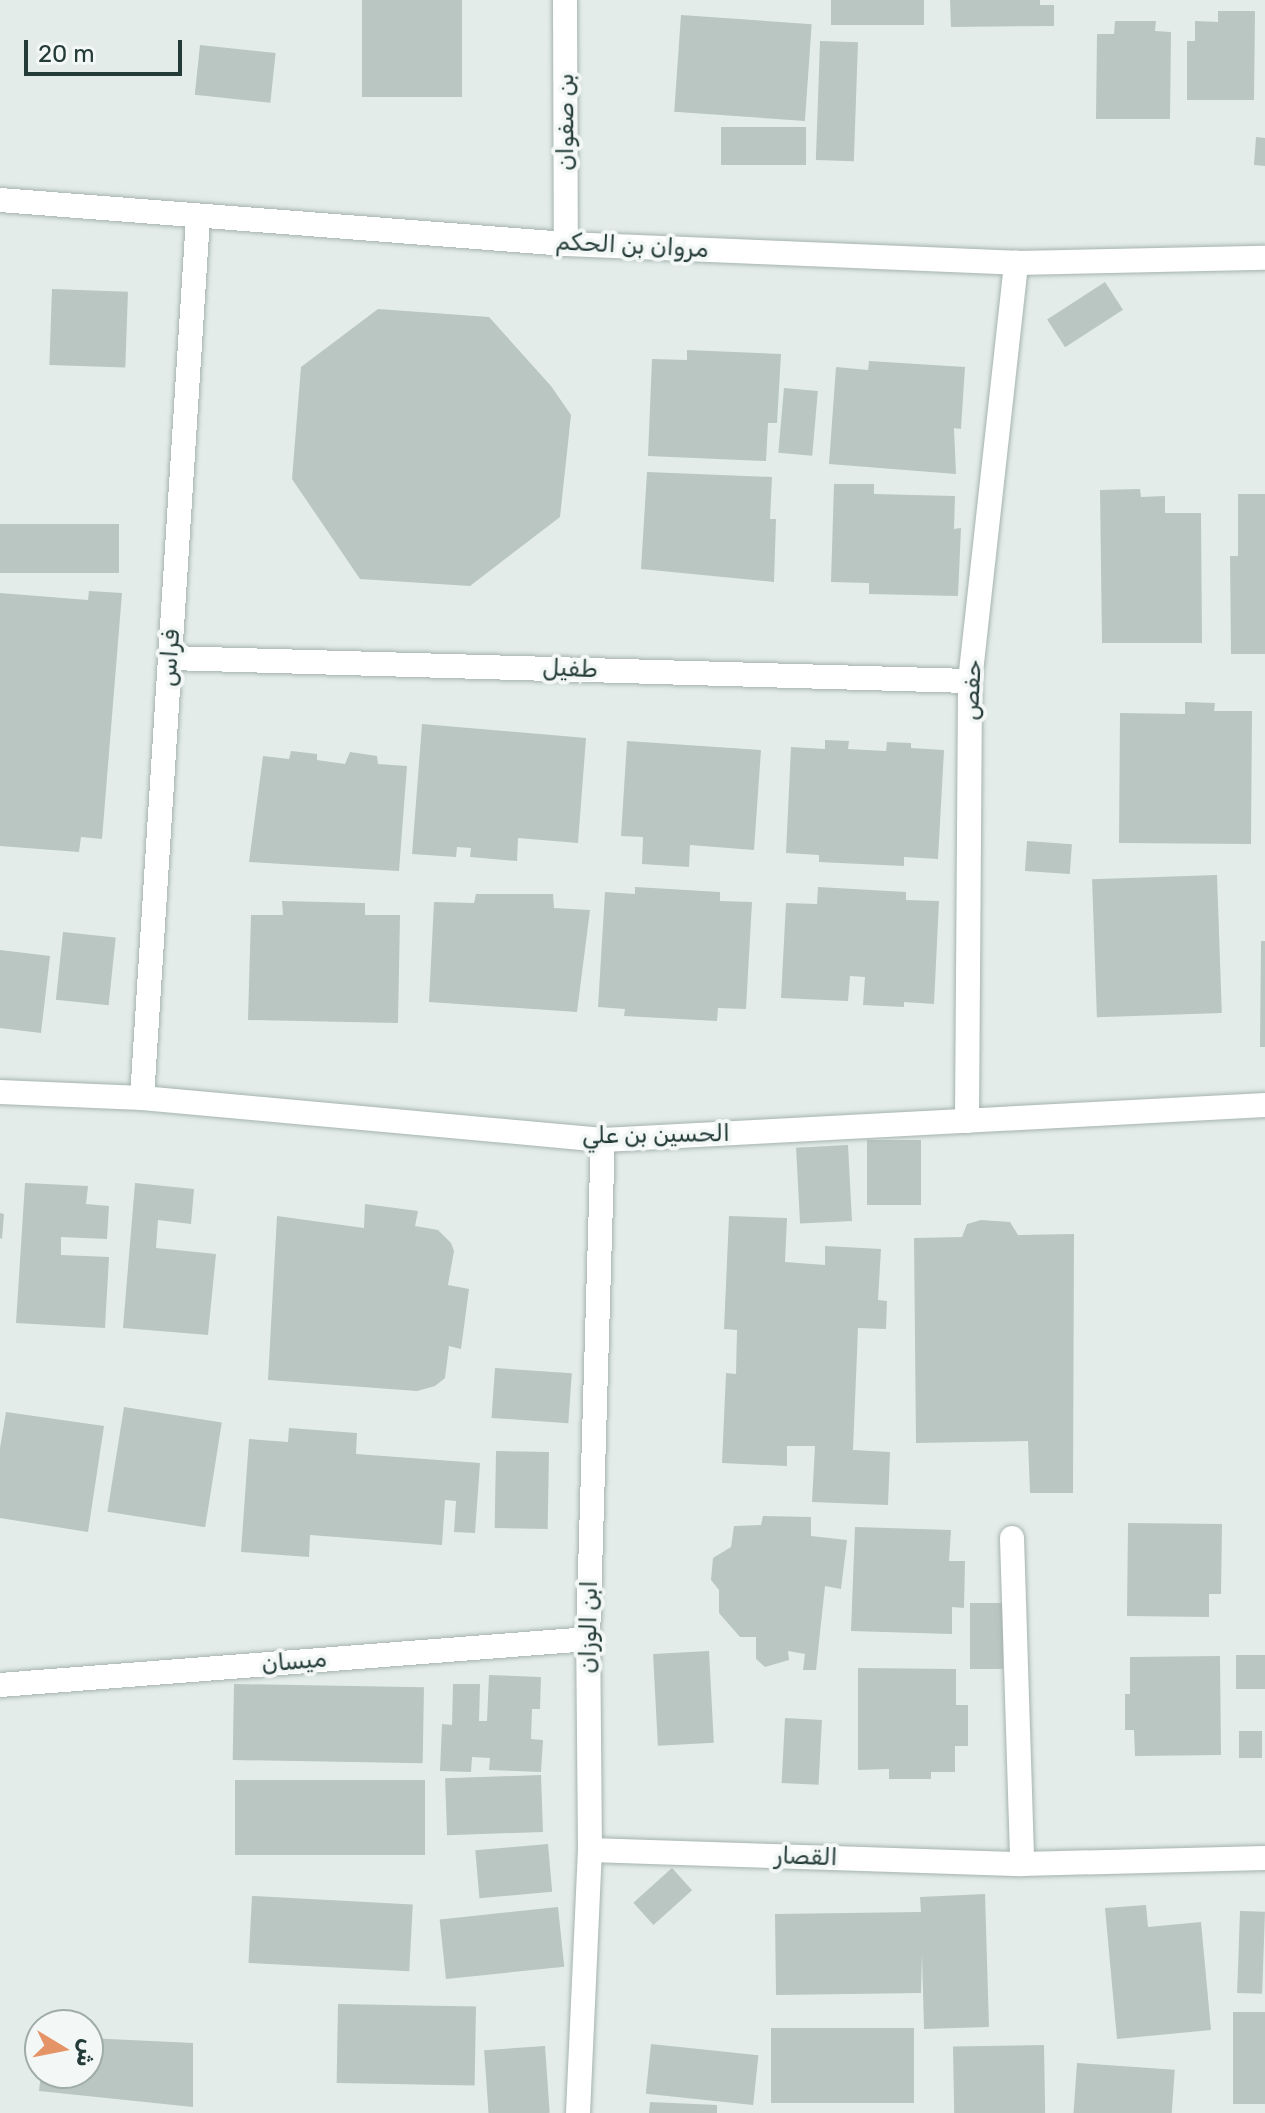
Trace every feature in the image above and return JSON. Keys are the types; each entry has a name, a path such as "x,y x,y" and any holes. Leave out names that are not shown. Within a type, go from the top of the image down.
{"street":[{"name":"بن صفوان","path":"565,0 566,244"},
{"name":"مروان بن الحكم","path":"0,200 566,244 1016,263 1265,258"},
{"name":"فراس","path":"142,1098 198,217"},
{"name":"حفص","path":"967,1121 970,681 1016,263"},
{"name":"طفيل","path":"170,658 970,681"},
{"name":"الحسين بن علي","path":"0,1092 142,1098 603,1140 1265,1105"},
{"name":"ابن الوزان","path":"578,2113 590,1850 588,1639 603,1140"},
{"path":"1012,1538 1022,1864"},
{"name":"ميسان","path":"0,1685 588,1639"},
{"name":"القصار","path":"590,1850 1022,1864 1265,1858"}],"building":[{"path":"362,0 462,0 462,97 362,97"},
{"path":"831,0 924,0 924,25 831,25"},
{"path":"950,0 1040,0 1040,5 1054,5 1054,26 951,27"},
{"path":"1218,11 1255,11 1254,100 1187,100 1187,41 1195,41 1195,21 1218,22"},
{"path":"681,15 812,24 805,121 674,112"},
{"path":"1115,21 1156,21 1155,31 1171,32 1170,119 1096,119 1097,34 1114,34"},
{"path":"820,41 858,42 854,161 816,160"},
{"path":"200,45 276,53 270,103 195,95"},
{"path":"721,127 806,127 806,165 721,165"},
{"path":"1256,137 1265,138 1265,166 1254,165"},
{"path":"1105,282 1123,310 1065,347 1047,320"},
{"path":"52,289 128,292 125,368 49,365"},
{"path":"378,309 489,317 551,386 571,415 560,517 470,586 360,579 292,479 301,367"},
{"path":"687,350 781,354 777,423 768,423 766,461 648,456 652,359 687,360"},
{"path":"869,361 965,367 961,429 954,428 956,474 829,464 836,367 868,370"},
{"path":"784,388 818,391 812,456 778,453"},
{"path":"647,472 772,477 770,519 776,519 774,582 641,569"},
{"path":"834,484 874,484 874,494 955,496 954,529 961,528 958,596 869,594 869,583 831,582"},
{"path":"1140,489 1141,497 1165,496 1165,513 1201,513 1202,643 1102,643 1100,490"},
{"path":"1238,494 1265,494 1265,654 1231,654 1230,556 1238,556"},
{"path":"0,524 119,524 119,573 0,573"},
{"path":"89,591 122,593 102,839 81,837 79,852 0,846 0,593 88,600"},
{"path":"1185,702 1215,703 1214,711 1252,711 1251,844 1119,843 1120,713 1185,714"},
{"path":"422,724 586,738 578,843 518,838 517,861 470,857 471,848 457,847 456,857 412,854"},
{"path":"825,740 849,741 848,749 886,751 887,742 911,743 911,748 944,750 938,859 904,857 904,866 819,862 819,855 786,853 791,747 825,749"},
{"path":"627,741 761,750 754,850 690,845 689,867 642,864 643,837 621,836"},
{"path":"291,751 317,754 317,760 345,764 350,752 377,756 378,764 407,766 399,871 249,862 263,756 289,759"},
{"path":"1027,841 1072,844 1070,874 1025,871"},
{"path":"1217,875 1222,1013 1097,1017 1092,879"},
{"path":"635,887 720,892 720,901 752,902 746,1009 718,1008 717,1021 624,1016 625,1009 598,1007 605,892 635,894"},
{"path":"818,887 906,892 906,900 939,901 934,1004 904,1002 904,1007 863,1005 865,977 850,976 848,1001 781,998 786,903 817,904"},
{"path":"476,894 553,894 554,908 590,910 577,1012 429,1002 434,902 474,903"},
{"path":"282,901 365,903 365,915 400,915 398,1023 248,1020 251,915 283,915"},
{"path":"63,932 116,938 109,1005 56,1000"},
{"path":"1261,941 1265,941 1265,1047 1260,1047"},
{"path":"0,950 50,956 41,1033 0,1028"},
{"path":"867,1140 921,1140 921,1205 867,1205"},
{"path":"848,1145 852,1221 800,1224 796,1148"},
{"path":"25,1183 88,1186 86,1204 109,1206 107,1239 61,1237 61,1255 109,1257 105,1328 16,1323"},
{"path":"135,1183 194,1189 191,1224 158,1220 156,1248 216,1254 208,1335 123,1328"},
{"path":"365,1204 418,1211 415,1226 438,1230 451,1243 454,1251 448,1285 469,1289 461,1349 449,1346 445,1378 435,1386 417,1391 268,1380 277,1216 364,1228"},
{"path":"0,1213 4,1214 2,1239 0,1238"},
{"path":"729,1216 787,1218 785,1262 825,1265 825,1246 881,1249 878,1300 887,1301 886,1329 858,1328 853,1450 890,1452 888,1505 812,1502 815,1446 787,1446 787,1466 722,1463 726,1373 736,1374 737,1330 724,1329"},
{"path":"981,1220 1010,1222 1018,1235 1074,1234 1073,1493 1030,1493 1028,1441 916,1443 914,1238 962,1237 967,1224"},
{"path":"495,1368 572,1373 568,1423 492,1418"},
{"path":"124,1407 222,1422 205,1527 107,1512"},
{"path":"6,1412 104,1426 88,1532 0,1518 0,1448"},
{"path":"289,1428 357,1433 356,1454 480,1463 475,1533 454,1532 456,1501 445,1500 442,1545 310,1535 309,1557 241,1552 249,1439 288,1442"},
{"path":"496,1451 549,1452 548,1529 495,1528"},
{"path":"763,1516 811,1517 811,1536 847,1540 841,1589 825,1586 816,1670 803,1670 805,1654 788,1651 789,1660 765,1667 756,1659 756,1637 740,1637 719,1613 719,1590 711,1580 713,1558 731,1547 734,1526 761,1525"},
{"path":"1128,1523 1222,1524 1221,1594 1209,1594 1209,1617 1127,1616"},
{"path":"855,1527 951,1530 949,1561 965,1561 964,1608 952,1607 952,1634 851,1631"},
{"path":"970,1603 1003,1603 1003,1669 970,1669"},
{"path":"709,1651 714,1743 658,1746 653,1654"},
{"path":"1236,1655 1265,1655 1265,1689 1236,1689"},
{"path":"1220,1656 1221,1755 1135,1756 1134,1730 1125,1730 1125,1694 1130,1694 1130,1657"},
{"path":"858,1668 956,1669 956,1705 968,1705 968,1746 955,1746 955,1772 931,1772 931,1779 889,1779 889,1769 858,1770"},
{"path":"489,1675 541,1677 540,1709 532,1709 531,1739 543,1740 541,1772 489,1770 490,1758 472,1757 471,1772 440,1771 442,1724 452,1725 453,1684 480,1684 479,1721 487,1721"},
{"path":"234,1684 424,1687 423,1763 233,1760"},
{"path":"785,1718 822,1720 819,1785 782,1783"},
{"path":"1239,1731 1262,1731 1262,1758 1239,1758"},
{"path":"541,1775 543,1832 447,1835 445,1778"},
{"path":"235,1780 425,1780 425,1855 235,1855"},
{"path":"548,1844 552,1892 479,1898 475,1850"},
{"path":"672,1868 692,1890 653,1925 633,1903"},
{"path":"985,1894 989,2027 924,2029 922,1954 921,1993 776,1995 775,1914 921,1912 920,1897"},
{"path":"252,1896 413,1904 409,1971 248,1963"},
{"path":"1146,1905 1148,1927 1201,1922 1211,2030 1117,2039 1105,1908"},
{"path":"558,1907 564,1967 446,1979 440,1919"},
{"path":"1240,1911 1265,1912 1262,1994 1237,1993"},
{"path":"338,2004 476,2006 475,2085 337,2083"},
{"path":"1233,2012 1265,2012 1265,2104 1233,2104"},
{"path":"771,2028 914,2028 914,2103 771,2103"},
{"path":"104,2039 193,2043 193,2107 39,2091 104,2089"},
{"path":"651,2044 758,2055 753,2105 646,2094"},
{"path":"1044,2045 1045,2113 954,2113 953,2047"},
{"path":"545,2046 550,2113 489,2113 484,2050"},
{"path":"1077,2063 1175,2070 1172,2113 1074,2113"},
{"path":"650,2102 717,2105 717,2113 649,2113"}]}
